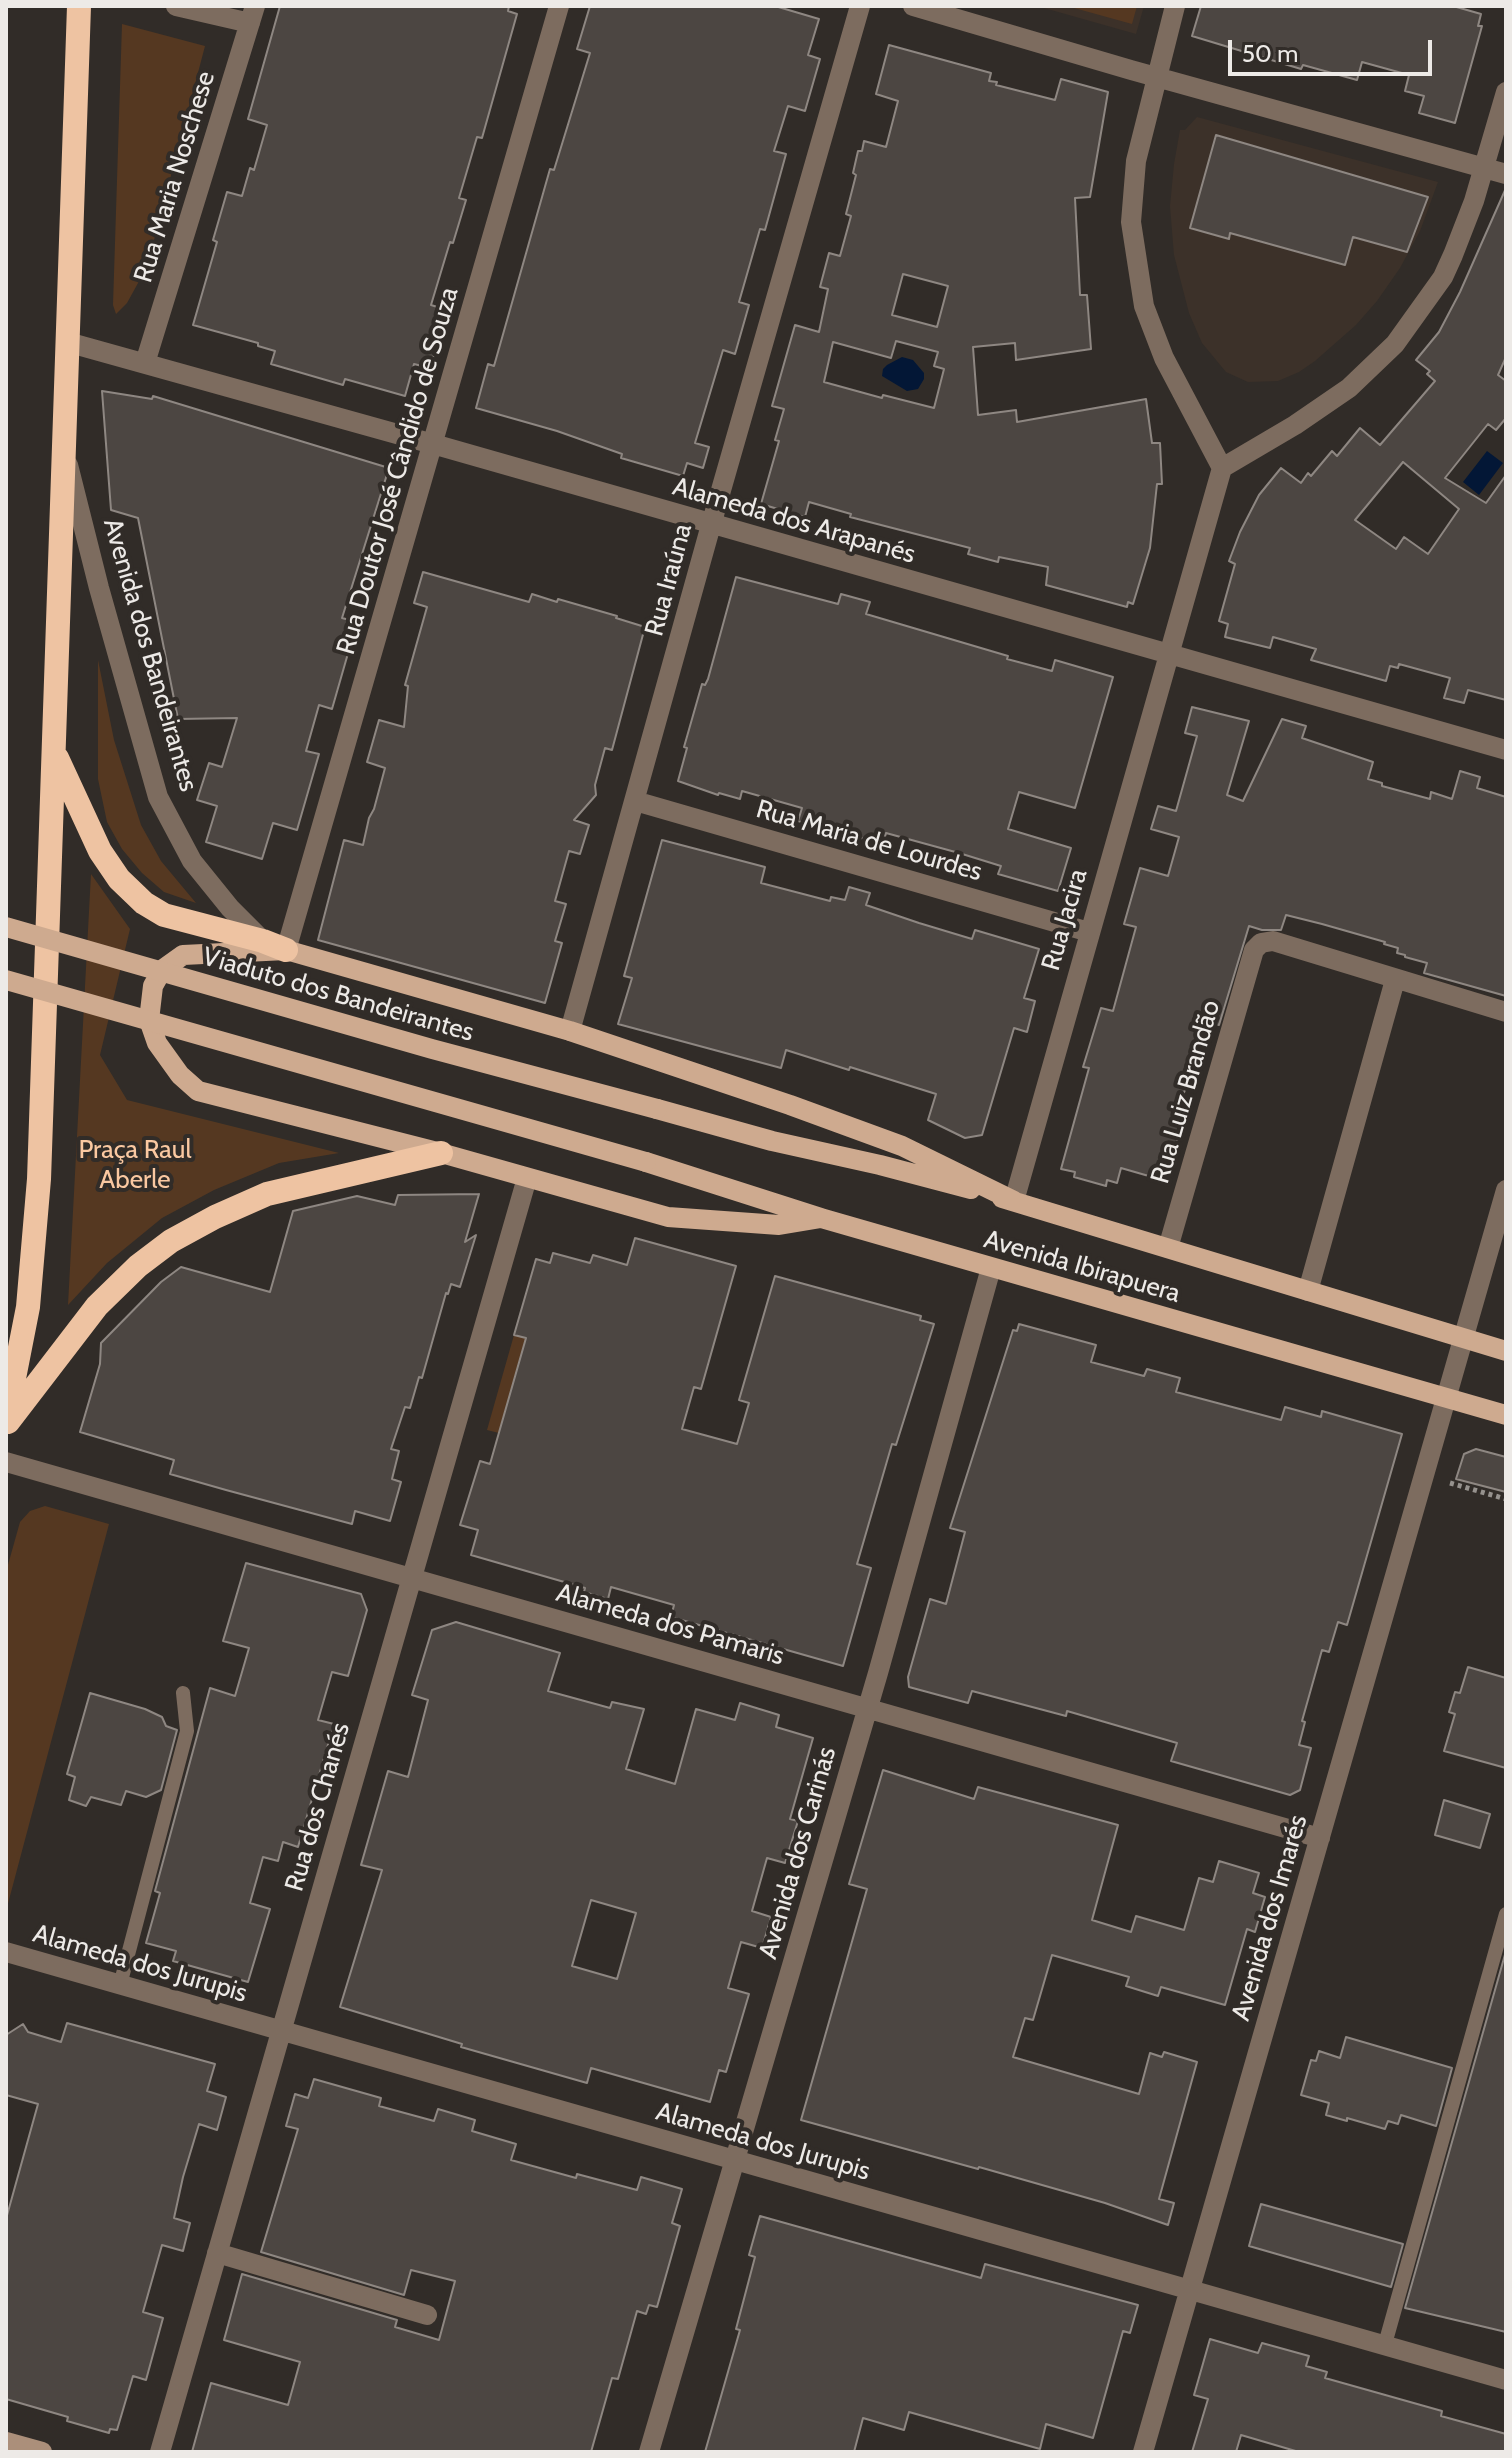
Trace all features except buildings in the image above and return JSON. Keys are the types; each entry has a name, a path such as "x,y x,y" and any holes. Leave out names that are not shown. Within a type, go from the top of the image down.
{"highway":[{"name":"Avenida dos Bandeirantes","path":"6,1421 28,1307 39,1179 79,6"},
{"path":"54,752 100,851 119,879 144,903 164,915 286,950"},
{"path":"6,1421 97,1306 138,1266 171,1241 267,1194 441,1153"}],"main road":[{"name":"Viaduto dos Bandeirantes","path":"6,927 432,1049 657,1109"},
{"path":"821,1218 779,1225 668,1217 441,1153 198,1091 180,1075 157,1043 149,1020 153,986 162,970 183,955 286,950 570,1031 790,1105 902,1146 1014,1201"},
{"name":"Avenida Ibirapuera","path":"6,980 646,1162 821,1218 1506,1415"},
{"name":"Avenida Ibirapuera","path":"657,1109 1014,1201 1506,1351"},
{"path":"6,2442 42,2452"}],"street":[{"path":"176,6 252,15"},
{"name":"Rua Doutor José Cândido de Souza","path":"286,950 559,6"},
{"name":"Rua Iraúna","path":"570,1031 860,6"},
{"path":"913,6 1506,174"},
{"path":"1175,6 1136,161 1131,222 1144,306 1164,358 1222,468 1295,425 1349,388 1395,344 1443,277 1474,201 1506,92"},
{"name":"Rua Maria Noschese","path":"145,363 252,15"},
{"name":"Alameda dos Arapanés","path":"67,342 1506,750"},
{"name":"Avenida dos Bandeirantes","path":"64,448 99,588 158,797 192,861 230,908 263,941"},
{"name":"Rua Jacira","path":"1014,1201 1222,468"},
{"name":"Rua Maria de Lourdes","path":"635,801 1089,932"},
{"name":"Rua Luiz Brandão","path":"1168,1248 1254,950 1261,943 1273,941 1395,980"},
{"path":"1308,1291 1395,980 1506,1012"},
{"name":"Rua dos Chanés","path":"160,2452 527,1178"},
{"name":"Avenida dos Imarés","path":"1143,2452 1506,1190"},
{"name":"Avenida dos Carinás","path":"649,2452 867,1710 991,1268"},
{"name":"Alameda dos Pamaris","path":"6,1462 1320,1838"},
{"name":"Alameda dos Jurupis","path":"6,1952 1506,2380"},
{"path":"217,2253 427,2315"}],"lane":[{"path":"120,1985 187,1731 183,1693"},
{"path":"1385,2344 1506,1914"}],"path":[{"path":"1450,1483 1474,1487 1506,1499"}],"shaded area":[{"path":"1037,6 1144,6 1136,34"},
{"path":"1197,117 1438,182 1420,231 1377,301 1356,325 1315,361 1278,381 1248,382 1226,372 1202,343 1189,313 1174,255 1170,206 1180,130 1185,130"}],"green space":[{"path":"1067,6 1137,6 1132,24"},
{"path":"122,24 205,46 153,244 143,274 127,303 116,314 113,305"},
{"path":"98,660 114,740 141,825 161,861 196,903 164,892 142,873 122,849 107,822 98,779"},
{"name":"Praça Raul Aberle","path":"91,874 130,929 100,1055 127,1100 339,1153 279,1163 214,1190 162,1218 107,1263 68,1305"},
{"path":"514,1335 526,1338 499,1433 487,1430"},
{"path":"45,1506 109,1524 6,1911 6,1572 20,1522 30,1511"}],"water":[{"path":"902,357 913,360 924,373 918,389 907,391 882,376 887,365"},
{"path":"1487,451 1503,463 1479,495 1463,482"}]}
